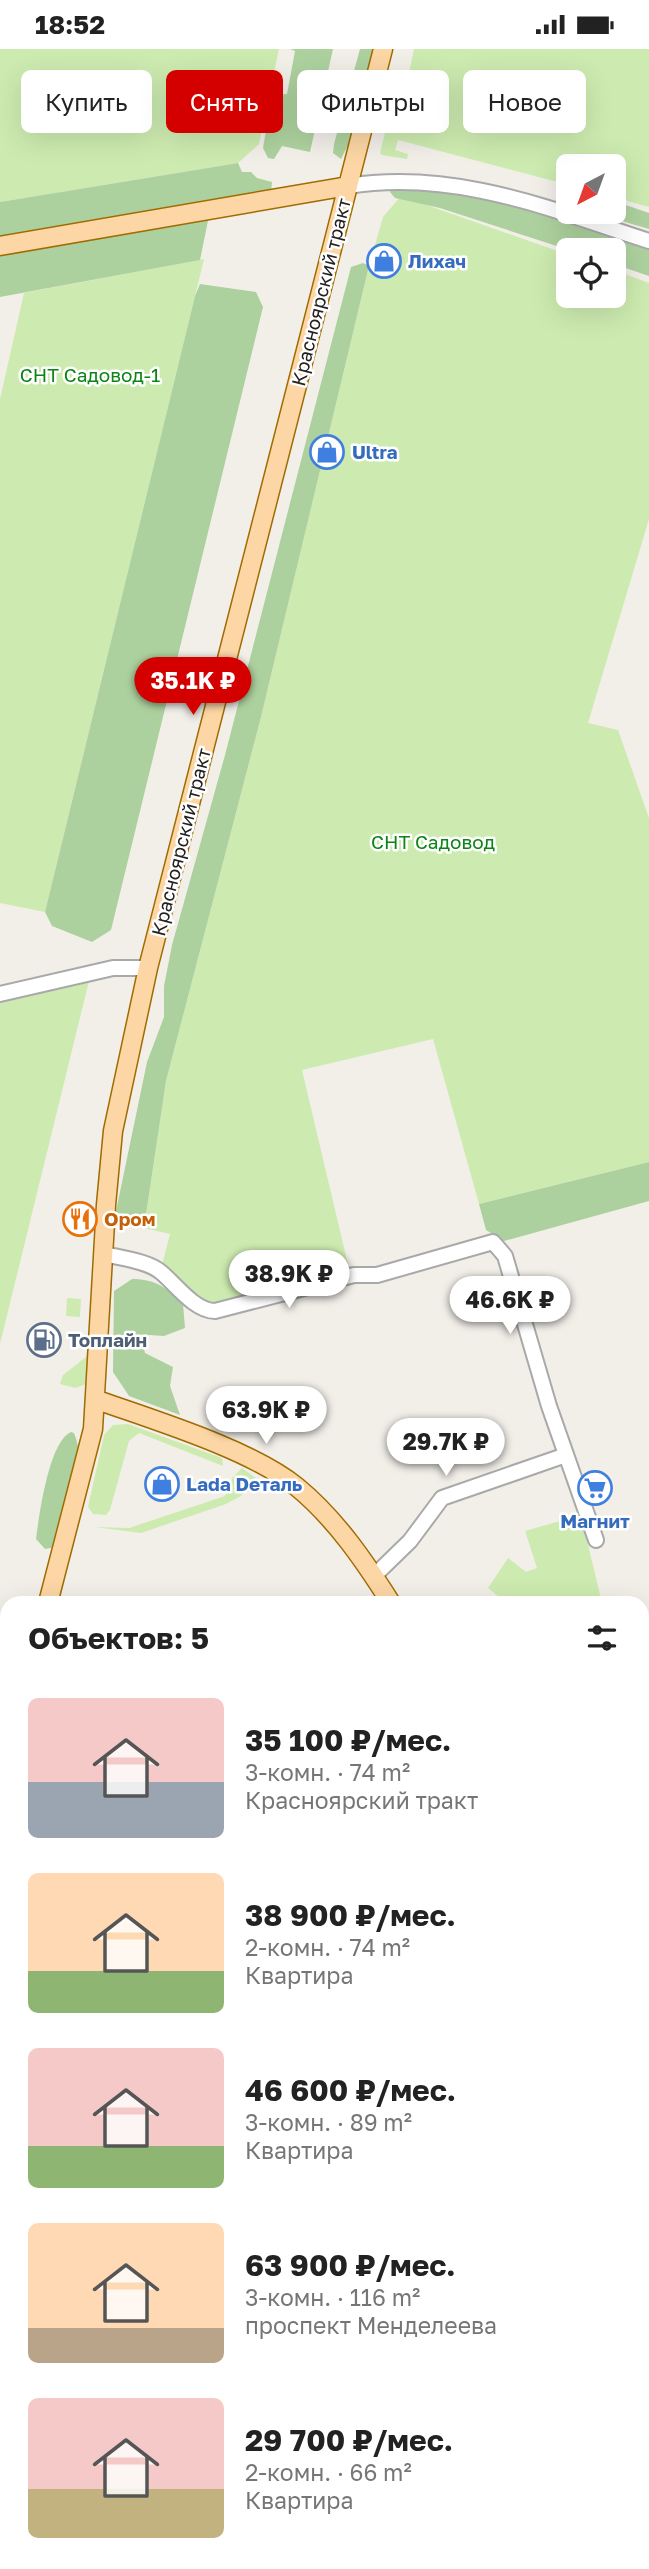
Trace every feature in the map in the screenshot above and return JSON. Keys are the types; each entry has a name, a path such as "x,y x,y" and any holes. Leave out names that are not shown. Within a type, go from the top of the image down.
{"main road":[{"name":"Красноярский тракт","path":"50,1596 88,1459 97,1400 113,1131 148,968 383,49"},
{"path":"0,246 348,186"},
{"path":"97,1400 236,1453 296,1486 323,1511 387,1596"}],"street":[{"path":"348,186 417,180 482,189 649,241"},
{"path":"0,994 113,968 148,968"},
{"path":"104,1254 158,1270 208,1311 215,1311 354,1275 377,1275 493,1242 505,1256 566,1455 596,1541"},
{"path":"374,1576 410,1541 442,1498 566,1455"}],"green space":[{"path":"0,49 279,49 275,70 166,70 166,133 261,133 259,144 238,163 0,202"},
{"path":"290,49 333,49 328,70 297,70 297,133 314,133 310,152 282,146 274,159 268,158 263,148 266,133 283,133 283,94 287,94 295,51"},
{"path":"360,49 374,49 369,70 354,70"},
{"path":"414,49 649,49 649,207 626,200 626,154 556,154 556,182 398,140 395,150 408,154 407,159 382,155 380,153 385,133 449,133 449,70 410,70"},
{"path":"337,133 353,133 341,159 333,153"},
{"path":"238,163 242,172 251,172 257,178 272,182 271,192 0,238 0,202"},
{"path":"430,186 474,195 556,218 556,224 576,224 624,238 556,238 556,246 440,208 395,198 390,192 392,188"},
{"name":"СНТ Садовод","path":"401,196 556,250 556,308 626,308 626,274 649,283 649,519 588,723 618,730 649,818 649,1162 479,1204 433,1039 302,1070 350,1273 212,1308 190,1295 162,1265 170,1234 144,1228 166,1081 261,717 383,217"},
{"path":"626,205 649,213 649,229 626,222"},
{"path":"209,216 200,260 0,297 0,253"},
{"path":"626,238 649,245 649,276 626,268"},
{"name":"СНТ Садовод-1","path":"204,259 45,912 0,903 0,399 24,293"},
{"path":"363,263 369,266 261,717 166,1081 144,1228 124,1223 115,1216 147,1062 164,1017 164,986 172,945 225,755 351,267"},
{"path":"200,284 256,292 263,307 111,930 92,942 52,926 45,912"},
{"path":"89,981 0,1344 0,996"},
{"path":"649,1162 649,1201 504,1241 486,1230 479,1204"},
{"path":"132,1279 160,1285 183,1304 185,1328 164,1336 149,1335 142,1341 145,1353 173,1367 170,1386 180,1415 129,1396 113,1372 114,1291"},
{"path":"67,1298 81,1299 80,1317 66,1316"},
{"path":"89,1332 87,1384 75,1388 60,1384 63,1375 86,1357"},
{"path":"128,1424 222,1458 223,1466 139,1433 129,1441 110,1510 106,1515 93,1514 88,1507 104,1435 113,1425"},
{"path":"71,1432 74,1433 78,1447 79,1461 75,1490 56,1547 45,1549 36,1539 46,1480 57,1449 63,1438"},
{"path":"242,1468 256,1478 241,1496 226,1504 141,1533 94,1527 129,1528 225,1496 233,1477"},
{"path":"581,1515 600,1596 498,1596 488,1588 508,1558 526,1572 537,1568 525,1531"}],"place":[{"name":"Лихач","path":"384,261"},
{"name":"Ultra","path":"327,452"},
{"name":"Ором","path":"80,1219"},
{"name":"Топлайн","path":"44,1340"},
{"name":"Lada Dеталь","path":"162,1484"},
{"name":"Магнит","path":"595,1488"}]}
